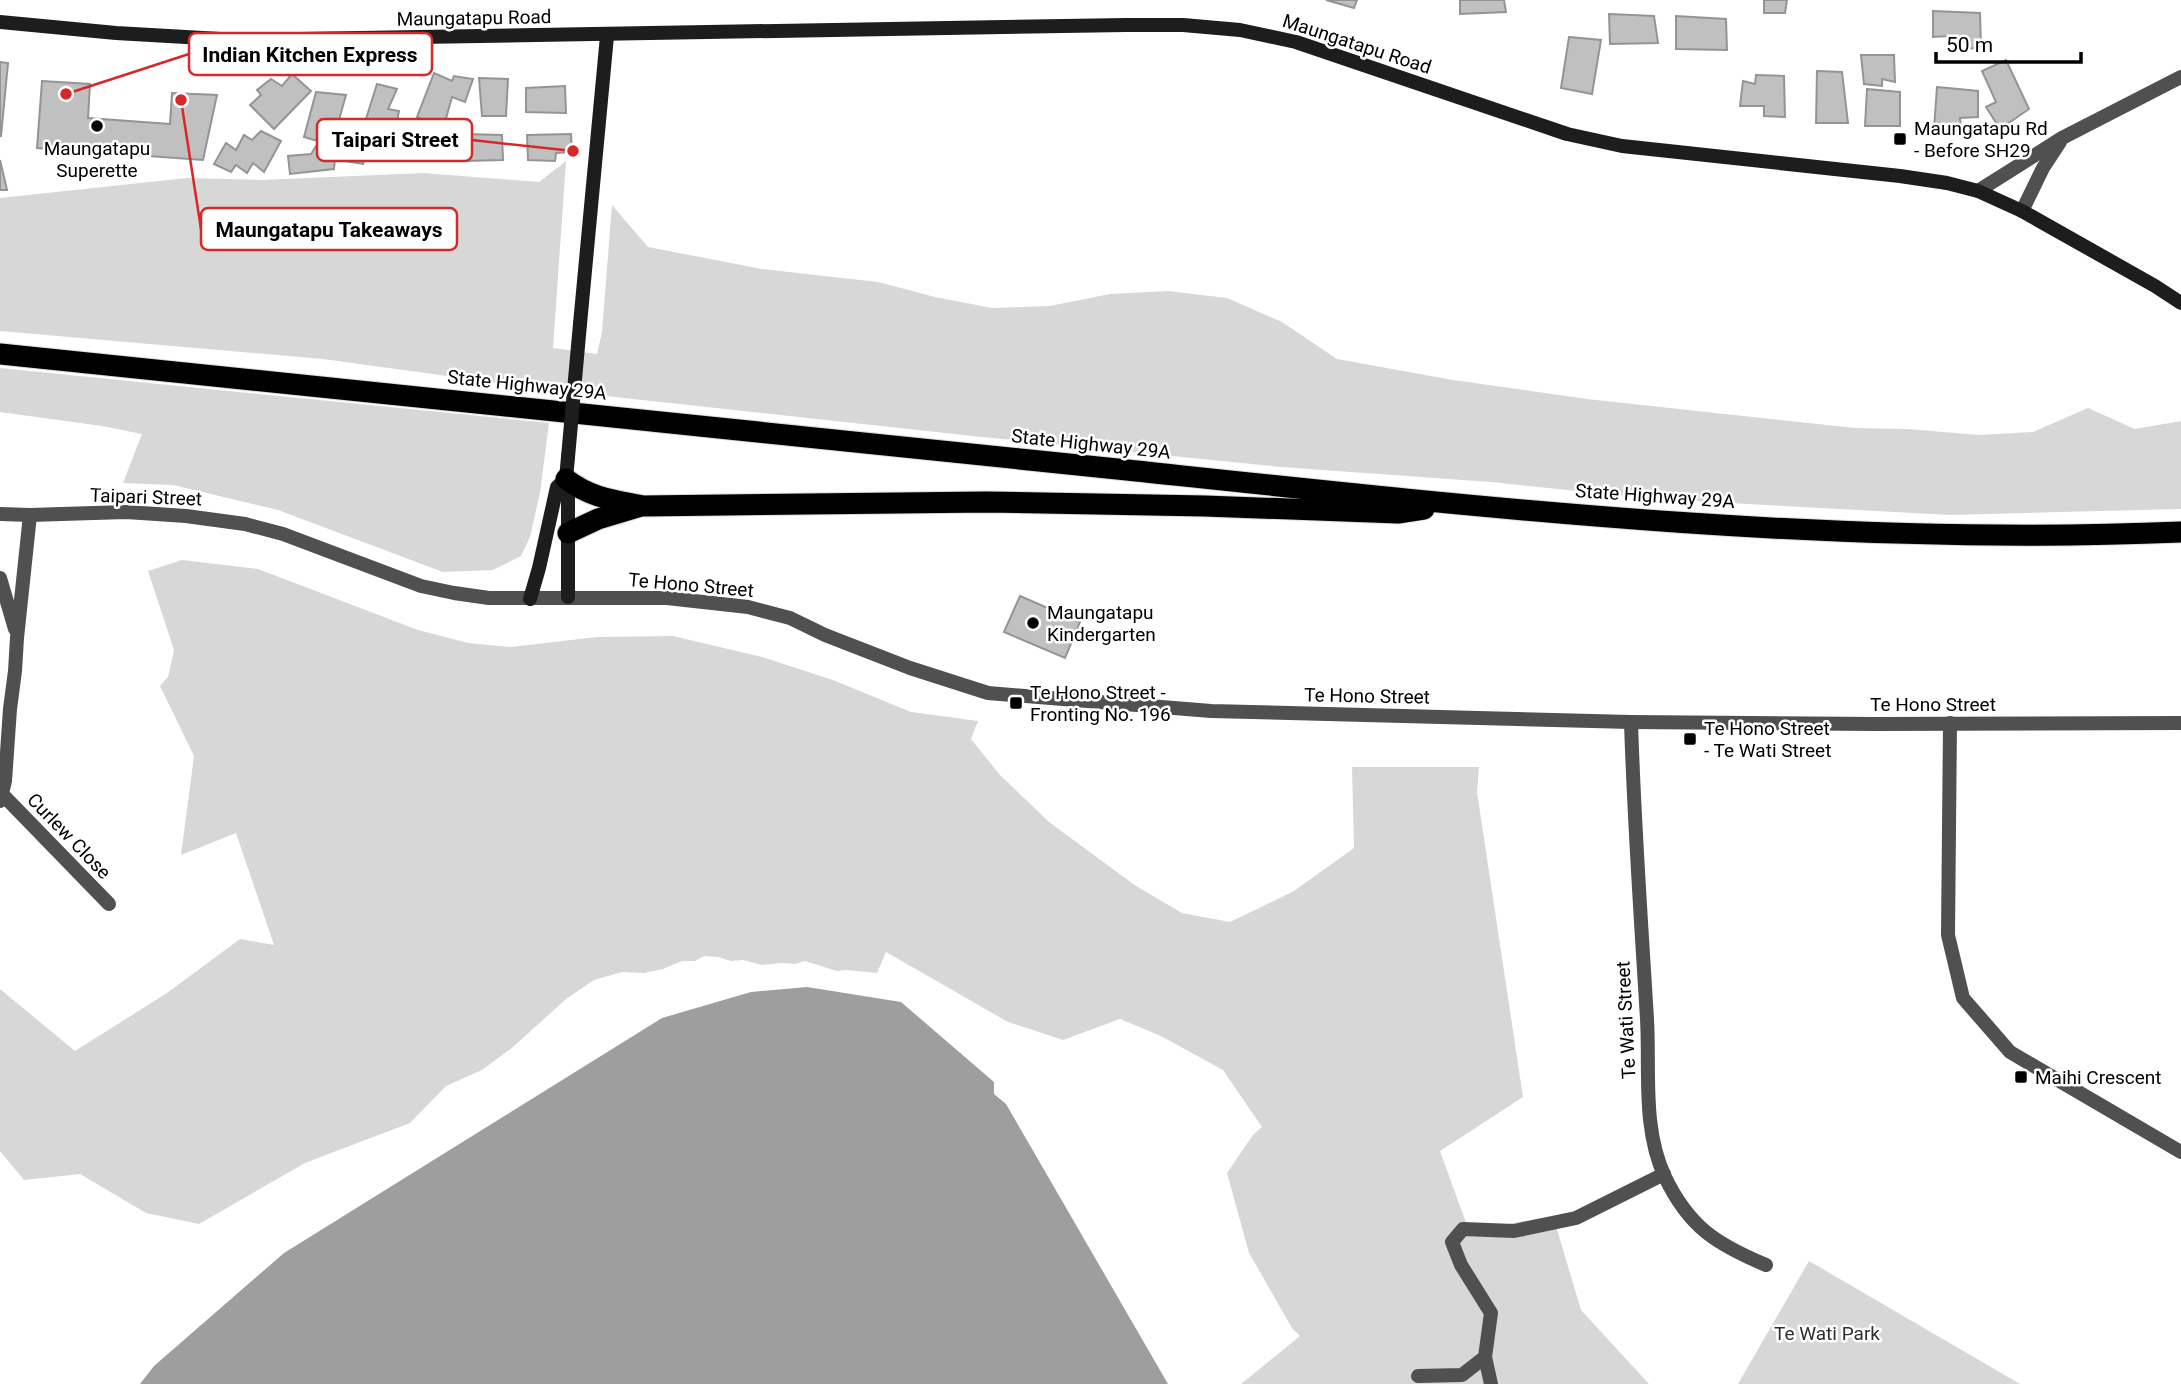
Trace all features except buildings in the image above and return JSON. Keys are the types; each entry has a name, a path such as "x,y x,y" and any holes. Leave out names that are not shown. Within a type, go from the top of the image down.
{"highway":[{"name":"State Highway 29A","path":"0,354 1453,504 1841,531 1981,536 2181,532"},
{"path":"566,479 589,494 643,506 987,502 1398,513 1453,504"},
{"path":"568,533 598,519 643,506"}],"street":[{"name":"Maungatapu Road","path":"0,22 116,33 238,40 607,36 1126,25 1183,25 1240,30 1296,42 1567,134 1645,149 1900,176 1979,191 2022,211 2181,303"},
{"path":"568,597 566,479 607,36"},
{"path":"1979,191 2062,138 2181,76"},
{"path":"2022,211 2043,168 2062,138"},
{"path":"530,598 557,487 566,479"},
{"name":"Taipari Street","path":"0,514 126,512 245,524 283,534 421,586 489,598 568,597"},
{"path":"1,798 30,515"},
{"path":"0,578 17,638"},
{"name":"Te Hono Street","path":"568,597 667,598 748,607 790,618 825,635 910,668 988,693 1211,711 1630,722 2181,723"},
{"name":"Te Wati Street","path":"1630,722 1650,1118 1655,1149 1676,1198 1707,1234 1731,1250 1766,1265"},
{"path":"1950,723 1948,934 1963,998 2010,1052 2181,1152"},
{"name":"Curlew Close","path":"1,798 108,904"},
{"path":"1491,1384 1485,1357 1491,1313 1461,1265 1452,1242 1463,1229 1514,1231 1576,1218 1664,1174"},
{"path":"1418,1376 1462,1375 1485,1357"}],"green space":[{"path":"566,161 553,348 597,354 602,332 612,205 648,247 762,269 878,282 992,308 1050,306 1110,294 1168,291 1227,298 1282,322 1337,359 1453,380 1587,399 1855,428 1979,435 2033,432 2088,408 2135,429 2181,421 2181,509 1950,515 1655,499 1491,482 1281,467 982,437 551,390 323,359 0,331 0,198 187,178 262,180 423,173 539,182"},
{"path":"0,368 549,423 540,493 530,537 521,556 493,570 443,572 278,510 173,485 123,483 142,434 0,412"},
{"path":"182,560 258,569 418,630 468,643 511,647 597,637 673,636 762,657 833,680 911,712 978,721 971,739 1000,775 1049,822 1136,886 1182,913 1230,922 1294,891 1354,848 1352,767 1479,767 1477,792 1523,1097 1440,1151 1469,1231 1553,1216 1581,1310 1649,1384 1241,1384 1300,1336 1292,1328 1249,1253 1227,1173 1253,1135 1262,1127 1223,1070 1161,1036 1120,1019 1063,1040 1008,1022 886,952 877,973 837,971 805,961 762,965 704,956 663,969 644,973 622,972 594,980 566,999 513,1047 482,1070 446,1086 410,1123 305,1163 199,1224 146,1213 80,1174 24,1180 0,1151 0,989 75,1051 167,993 240,939 274,945 236,833 181,855 194,756 160,686 168,677 174,650 148,571"},
{"name":"Te Wati Park","path":"1809,1261 2020,1384 1738,1384"}],"shaded area":[{"path":"807,987 901,1002 994,1082 994,1094 1006,1104 1168,1384 140,1384 154,1366 284,1253 662,1018 751,992"}],"place":[{"name":"Indian Kitchen Express","path":"66,94"},
{"name":"Maungatapu Takeaways","path":"181,100"},
{"name":"Maungatapu Superette","path":"97,126"},
{"name":"Maungatapu Rd - Before SH29","path":"1900,139"},
{"name":"Taipari Street","path":"573,151"},
{"name":"Maungatapu Kindergarten","path":"1033,623"},
{"name":"Te Hono Street - Fronting No. 196","path":"1016,703"},
{"name":"Te Hono Street - Te Wati Street","path":"1690,739"},
{"name":"Maihi Crescent","path":"2021,1077"}]}
